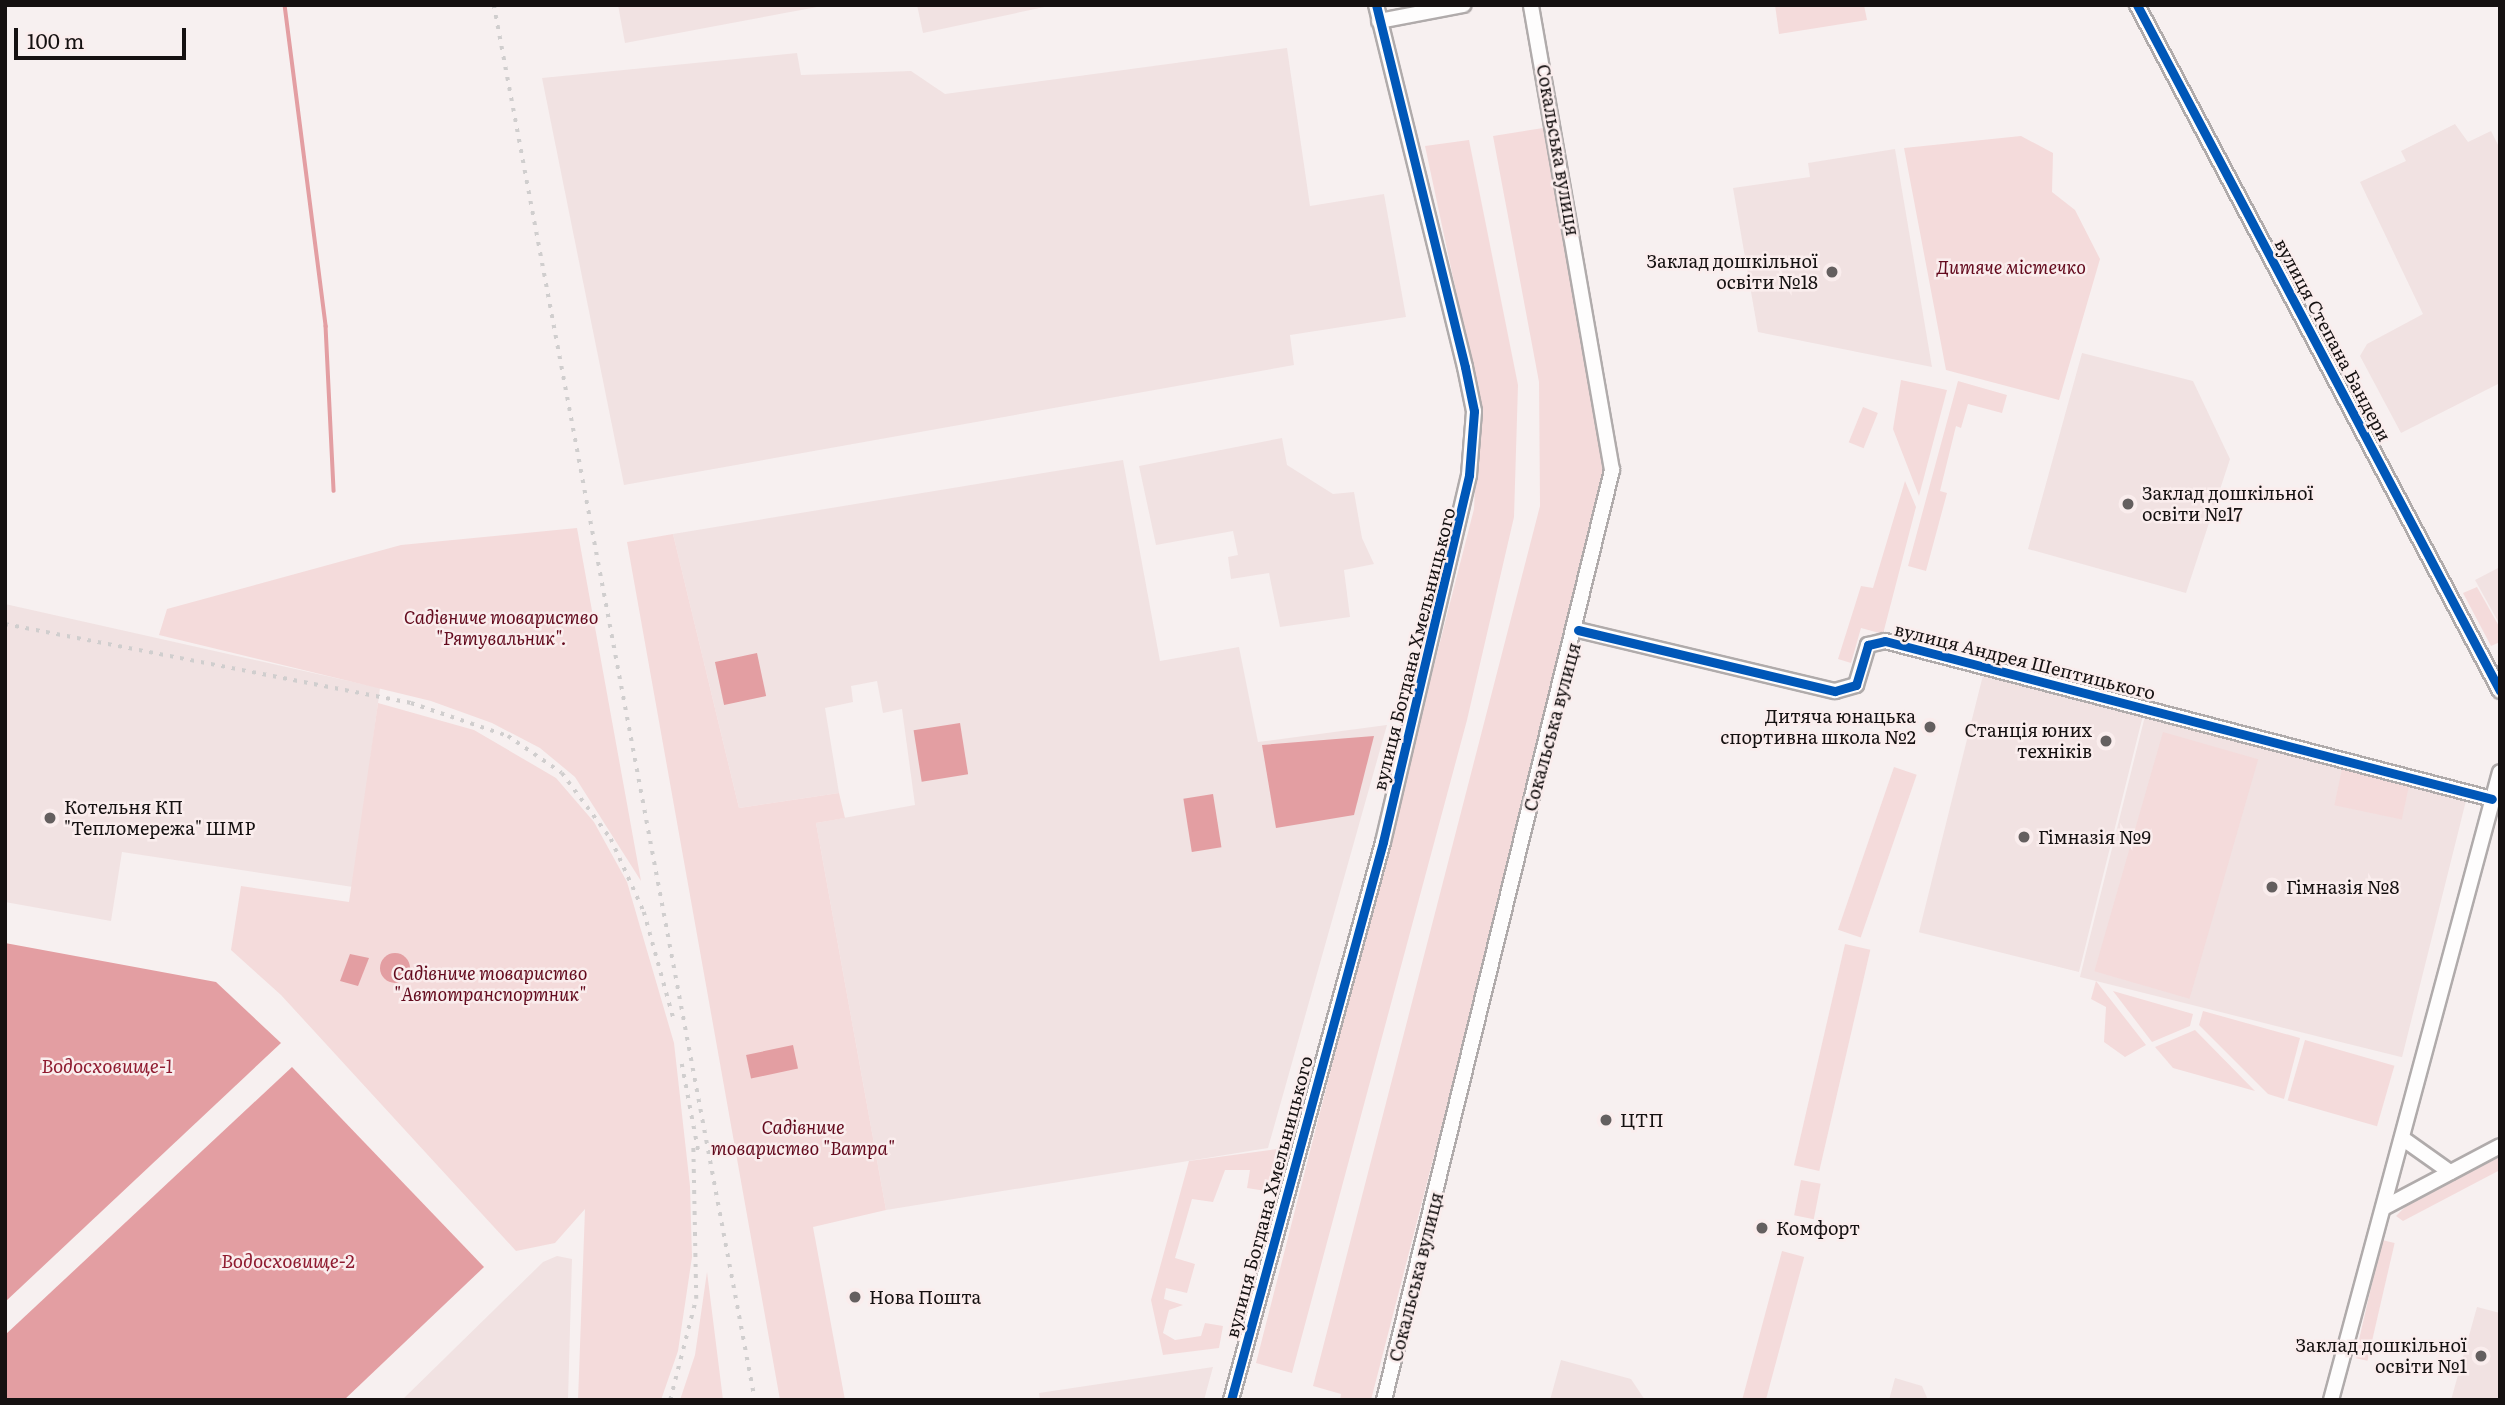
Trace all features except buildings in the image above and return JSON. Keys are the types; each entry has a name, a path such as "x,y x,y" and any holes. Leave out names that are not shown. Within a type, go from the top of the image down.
{"street":[{"name":"вулиця Богдана Хмельницького","path":"1231,1400 1383,842 1469,475 1474,411 1376,5"},
{"path":"1380,21 1464,5"},
{"name":"Сокальська вулиця","path":"1384,1400 1577,630 1612,470 1531,5"},
{"name":"вулиця Степана Бандери","path":"2137,5 2500,691"},
{"name":"вулиця Андрея Шептицького","path":"1577,630 1835,691 1856,685 1868,645 1885,641 2492,799"},
{"path":"2331,1400 2500,772"},
{"path":"2402,1139 2450,1171"},
{"path":"2385,1206 2500,1146"}],"shaded area":[{"path":"618,5 828,5 625,43"},
{"path":"917,5 1054,5 923,33"},
{"path":"1287,48 1310,206 1384,194 1406,317 1290,335 1294,365 624,485 542,78 797,53 801,75 911,71 945,94"},
{"path":"2455,124 2468,142 2491,131 2500,149 2500,383 2401,433 2360,356 2367,344 2423,314 2360,182 2406,161 2401,151"},
{"name":"Заклад дошкільної освіти №18","path":"1895,149 1932,367 1758,332 1733,188 1810,177 1808,163"},
{"name":"Заклад дошкільної освіти №17","path":"2082,353 2193,381 2230,459 2186,593 2028,549"},
{"path":"1282,438 1287,465 1333,494 1354,492 1362,538 1374,564 1344,570 1350,617 1280,627 1269,573 1231,579 1228,557 1238,555 1233,531 1156,545 1139,466"},
{"path":"1123,460 1160,661 1239,647 1258,742 1387,725 1268,1148 886,1210 816,823 915,805 902,709 883,713 877,681 851,686 853,702 825,708 839,793 739,808 673,534"},
{"path":"2500,567 2500,625 2475,580"},
{"name":"Котельня КП \"Тепломережа\" ШМР","path":"5,604 380,688 353,887 122,852 111,921 5,902"},
{"name":"Гімназія №9","path":"1983,675 2143,715 2079,972 1919,932"},
{"name":"Гімназія №8","path":"2145,716 2467,796 2402,1057 2080,977"},
{"path":"557,1256 572,1259 568,1400 402,1400 543,1262"},
{"name":"Заклад дошкільної освіти №1","path":"2477,1307 2500,1313 2500,1400 2451,1400"},
{"path":"1561,1360 1631,1379 1645,1400 1550,1400"},
{"path":"1213,1367 1204,1400 1040,1400 1039,1393"},
{"path":"1895,1378 1922,1386 1928,1400 1889,1400"}],"green space":[{"path":"1775,5 1864,5 1867,20 1779,34"},
{"path":"1543,128 1604,461 1601,507 1371,1400 1340,1400 1341,1394 1313,1386 1540,506 1539,382 1493,136"},
{"name":"Дитяче містечко","path":"2021,136 2053,153 2052,192 2075,210 2100,259 2059,400 1946,370 1904,148"},
{"path":"1469,140 1518,385 1514,517 1467,720 1292,1373 1256,1363 1474,509 1479,399 1425,146"},
{"path":"1901,380 1947,390 1919,496 1893,429"},
{"path":"1958,381 2007,395 2002,413 1968,404 1961,428 1956,426 1940,491 1947,493 1926,571 1908,566"},
{"path":"1863,407 1878,413 1864,448 1849,442"},
{"path":"1905,481 1916,507 1883,634 1861,628 1851,663 1838,659 1861,586 1873,588"},
{"name":"Садівниче товариство \"Рятувальник\".","path":"577,528 641,881 575,777 540,748 492,723 431,701 159,635 167,609 401,545"},
{"name":"Садівниче товариство \"Ватра\"","path":"673,534 739,808 839,793 845,818 816,823 886,1210 813,1227 845,1400 780,1400 627,542"},
{"path":"2477,587 2500,628 2500,642 2491,646 2463,593"},
{"name":"Садівниче товариство \"Автотранспортник\"","path":"378,703 474,730 556,778 594,822 627,882 674,1043 690,1186 692,1257 678,1351 661,1400 578,1400 585,1209 555,1243 516,1251 281,995 231,950 241,886 349,902"},
{"path":"2163,732 2258,759 2190,999 2094,971"},
{"path":"1894,767 1917,775 1861,937 1838,930"},
{"path":"2342,769 2409,783 2402,820 2334,805"},
{"path":"1845,944 1870,950 1819,1171 1794,1165"},
{"path":"2096,981 2146,1045 2125,1057 2104,1042 2106,1007 2091,999"},
{"path":"2113,991 2193,1014 2190,1026 2152,1042"},
{"path":"2203,1011 2300,1038 2284,1099 2268,1094 2199,1025"},
{"path":"2195,1030 2255,1091 2173,1068 2155,1047"},
{"path":"2305,1040 2394,1066 2377,1126 2288,1101"},
{"path":"1277,1149 1266,1191 1247,1188 1250,1170 1225,1170 1213,1202 1192,1199 1175,1258 1195,1264 1187,1293 1166,1288 1164,1299 1183,1305 1169,1310 1163,1333 1175,1340 1201,1336 1205,1323 1223,1326 1219,1348 1163,1355 1151,1300 1189,1161"},
{"path":"2500,1157 2500,1170 2403,1221 2396,1216 2410,1202"},
{"path":"1801,1180 1821,1184 1814,1219 1794,1215"},
{"path":"2382,1240 2395,1243 2367,1361 2355,1358"},
{"path":"1782,1251 1804,1257 1766,1400 1742,1400"},
{"path":"707,1272 723,1400 680,1400 695,1355"}],"water":[{"path":"757,653 766,696 724,705 715,662"},
{"path":"960,723 968,774 922,782 914,730"},
{"path":"1374,736 1354,815 1276,828 1262,745"},
{"path":"1213,794 1221,847 1192,852 1183,799"},
{"name":"Водосховище-1","path":"5,943 216,982 281,1043 5,1302"},
{"path":"395,953 405,958 410,968 405,978 395,983 385,978 380,968 385,958"},
{"path":"350,954 369,958 358,986 340,981"},
{"path":"793,1045 798,1068 751,1078 746,1055"},
{"name":"Водосховище-2","path":"292,1067 484,1267 344,1400 5,1400 5,1335"}],"waterway":[{"path":"285,5 326,326 334,491"}],"railway":[{"path":"494,5 755,1400"},
{"path":"5,624 411,703 508,736 562,773 611,839 644,912 674,1020"},
{"path":"682,1064 699,1154"},
{"path":"670,1400 696,1299 693,1144"}],"cycle path":[{"path":"1231,1400 1383,842 1469,475 1474,411 1376,5"},
{"path":"2137,5 2500,691"},
{"path":"1578,630 1835,691 1856,685 1868,645 1885,641 2492,799"}],"place":[{"name":"Заклад дошкільної освіти №18","path":"1832,272"},
{"name":"Заклад дошкільної освіти №17","path":"2128,504"},
{"name":"Дитяча юнацька спортивна школа №2","path":"1930,727"},
{"name":"Станція юних техніків","path":"2106,741"},
{"name":"Котельня КП \"Тепломережа\" ШМР","path":"50,818"},
{"name":"Гімназія №9","path":"2024,837"},
{"name":"Гімназія №8","path":"2272,887"},
{"name":"ЦТП","path":"1606,1120"},
{"name":"Комфорт","path":"1762,1228"},
{"name":"Нова Пошта","path":"855,1297"},
{"name":"Заклад дошкільної освіти №1","path":"2481,1356"}]}
